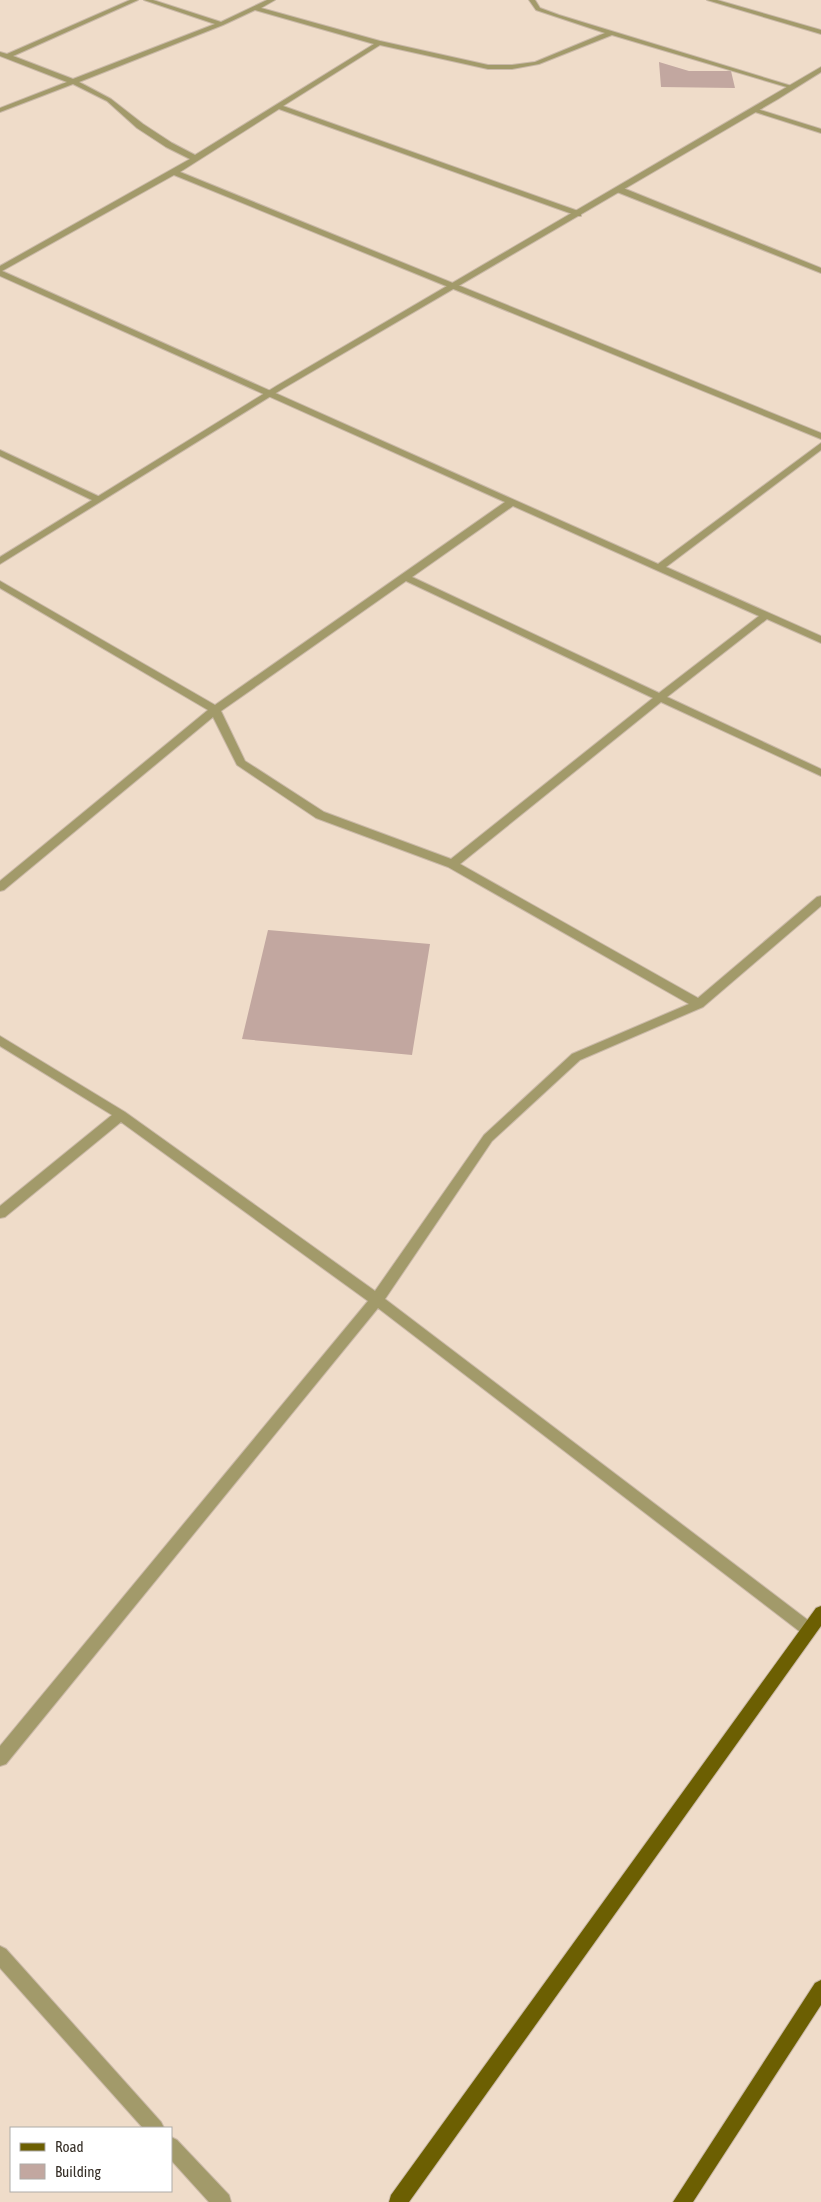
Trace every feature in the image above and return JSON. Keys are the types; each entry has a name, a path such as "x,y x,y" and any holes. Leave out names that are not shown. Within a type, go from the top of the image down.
{"main road":[{"path":"398,2202 821,1613"},
{"path":"682,2202 821,1989"}],"street":[{"path":"8,56 135,0"},
{"path":"147,0 221,24"},
{"path":"0,110 221,24 272,0"},
{"path":"532,0 538,9 610,33 792,87"},
{"path":"710,0 821,32"},
{"path":"254,8 379,43 488,67 525,67 610,33"},
{"path":"0,269 174,172 379,43"},
{"path":"0,54 74,82 109,100 140,126 195,158"},
{"path":"0,561 271,392 452,285 620,190 821,69"},
{"path":"279,106 578,214"},
{"path":"754,110 821,132"},
{"path":"174,172 821,436"},
{"path":"620,190 821,271"},
{"path":"0,273 271,392 821,640"},
{"path":"660,567 821,446"},
{"path":"0,453 97,499"},
{"path":"0,887 215,710 512,502"},
{"path":"405,577 821,773"},
{"path":"0,584 215,710 241,763 320,815 452,864 699,1004"},
{"path":"452,864 660,697 766,615"},
{"path":"0,1758 377,1300 488,1138 576,1057 699,1004 821,900"},
{"path":"0,1040 121,1115 377,1300 808,1629"},
{"path":"0,1213 121,1115"},
{"path":"0,1955 155,2127"},
{"path":"172,2147 222,2202"}],"building":[{"path":"659,62 689,71 731,71 735,88 661,87"},
{"path":"268,930 430,944 412,1055 242,1039"}]}
